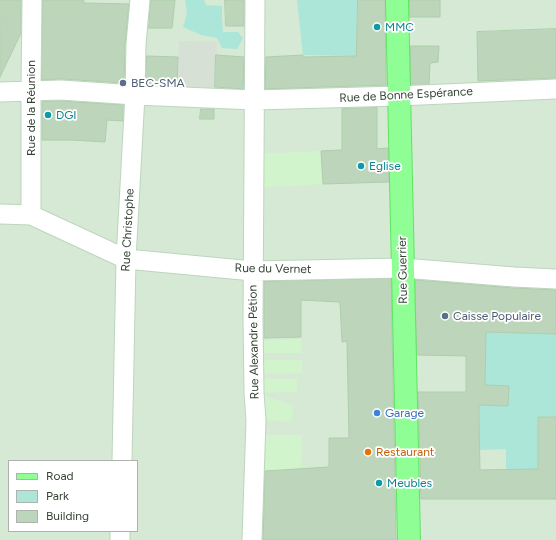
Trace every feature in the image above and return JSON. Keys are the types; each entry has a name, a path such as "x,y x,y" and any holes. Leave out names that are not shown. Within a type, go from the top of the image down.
{"main road":[{"name":"Rue Guerrier","path":"397,0 409,540"}],"street":[{"name":"Rue de la Réunion","path":"31,215 32,0"},
{"name":"Rue Christophe","path":"122,460 126,259 135,95 136,44 140,0"},
{"name":"Rue Alexandre Pétion","path":"252,540 256,420 254,393 255,0"},
{"name":"Rue de Bonne Espérance","path":"31,90 61,90 255,100 399,96 556,89"},
{"path":"0,92 31,90"},
{"name":"Rue du Vernet","path":"0,214 31,215 126,259 254,271 403,268 556,279"}],"shaded area":[{"path":"0,0 556,0 556,540 0,540"},
{"path":"179,41 217,42 215,98 177,96"},
{"path":"321,151 323,184 254,188 255,154"},
{"path":"302,339 301,353 258,353 258,340"},
{"path":"258,360 302,360 302,373 258,374"},
{"path":"254,379 297,379 297,392 255,393 293,405 292,421 256,420"},
{"path":"256,435 302,435 301,469 254,472"}],"green space":[{"path":"185,0 204,0 206,5 222,6 223,32 238,32 243,38 237,49 222,48 217,38 201,35 183,27 187,14"},
{"path":"297,0 358,0 356,56 303,55"},
{"path":"486,332 556,334 556,424 538,424 538,469 506,469 506,449 479,450 479,405 508,406 509,387 485,385"}],"building":[{"path":"0,0 21,0 21,33 0,77"},
{"path":"43,0 84,0 83,3 129,4 125,44 124,83 62,79 42,80"},
{"path":"151,0 175,0 172,28 149,28"},
{"path":"225,0 244,0 244,26 226,26"},
{"path":"358,0 385,0 386,85 265,89 266,57 303,55 303,57 356,56"},
{"path":"410,0 440,0 440,17 410,17"},
{"path":"556,29 556,78 478,81 477,32"},
{"path":"411,46 439,46 438,62 430,63 429,84 411,84"},
{"path":"216,55 244,57 243,89 215,87"},
{"path":"147,56 178,57 177,86 146,84"},
{"path":"61,101 123,105 123,121 107,120 105,142 42,140 42,102"},
{"name":"Eglise","path":"377,108 377,149 388,148 389,182 323,184 321,151 342,150 342,109"},
{"path":"201,109 214,109 214,119 200,119"},
{"path":"391,279 396,540 263,540 265,471 329,467 329,438 349,438 347,341 342,342 340,302 301,300 301,337 264,338 264,282"},
{"path":"416,280 556,290 556,334 486,332 485,385 509,386 508,406 479,405 479,423 480,470 538,469 538,417 556,417 556,499 421,499 418,392 466,392 466,356 417,355"}],"place":[{"name":"MMC","path":"377,27"},
{"name":"BEC-SMA","path":"123,83"},
{"name":"DGI","path":"48,115"},
{"name":"Eglise","path":"361,166"},
{"name":"Caisse Populaire","path":"445,316"},
{"name":"Garage","path":"377,413"},
{"name":"Restaurant","path":"368,452"},
{"name":"Meubles","path":"379,483"}]}
